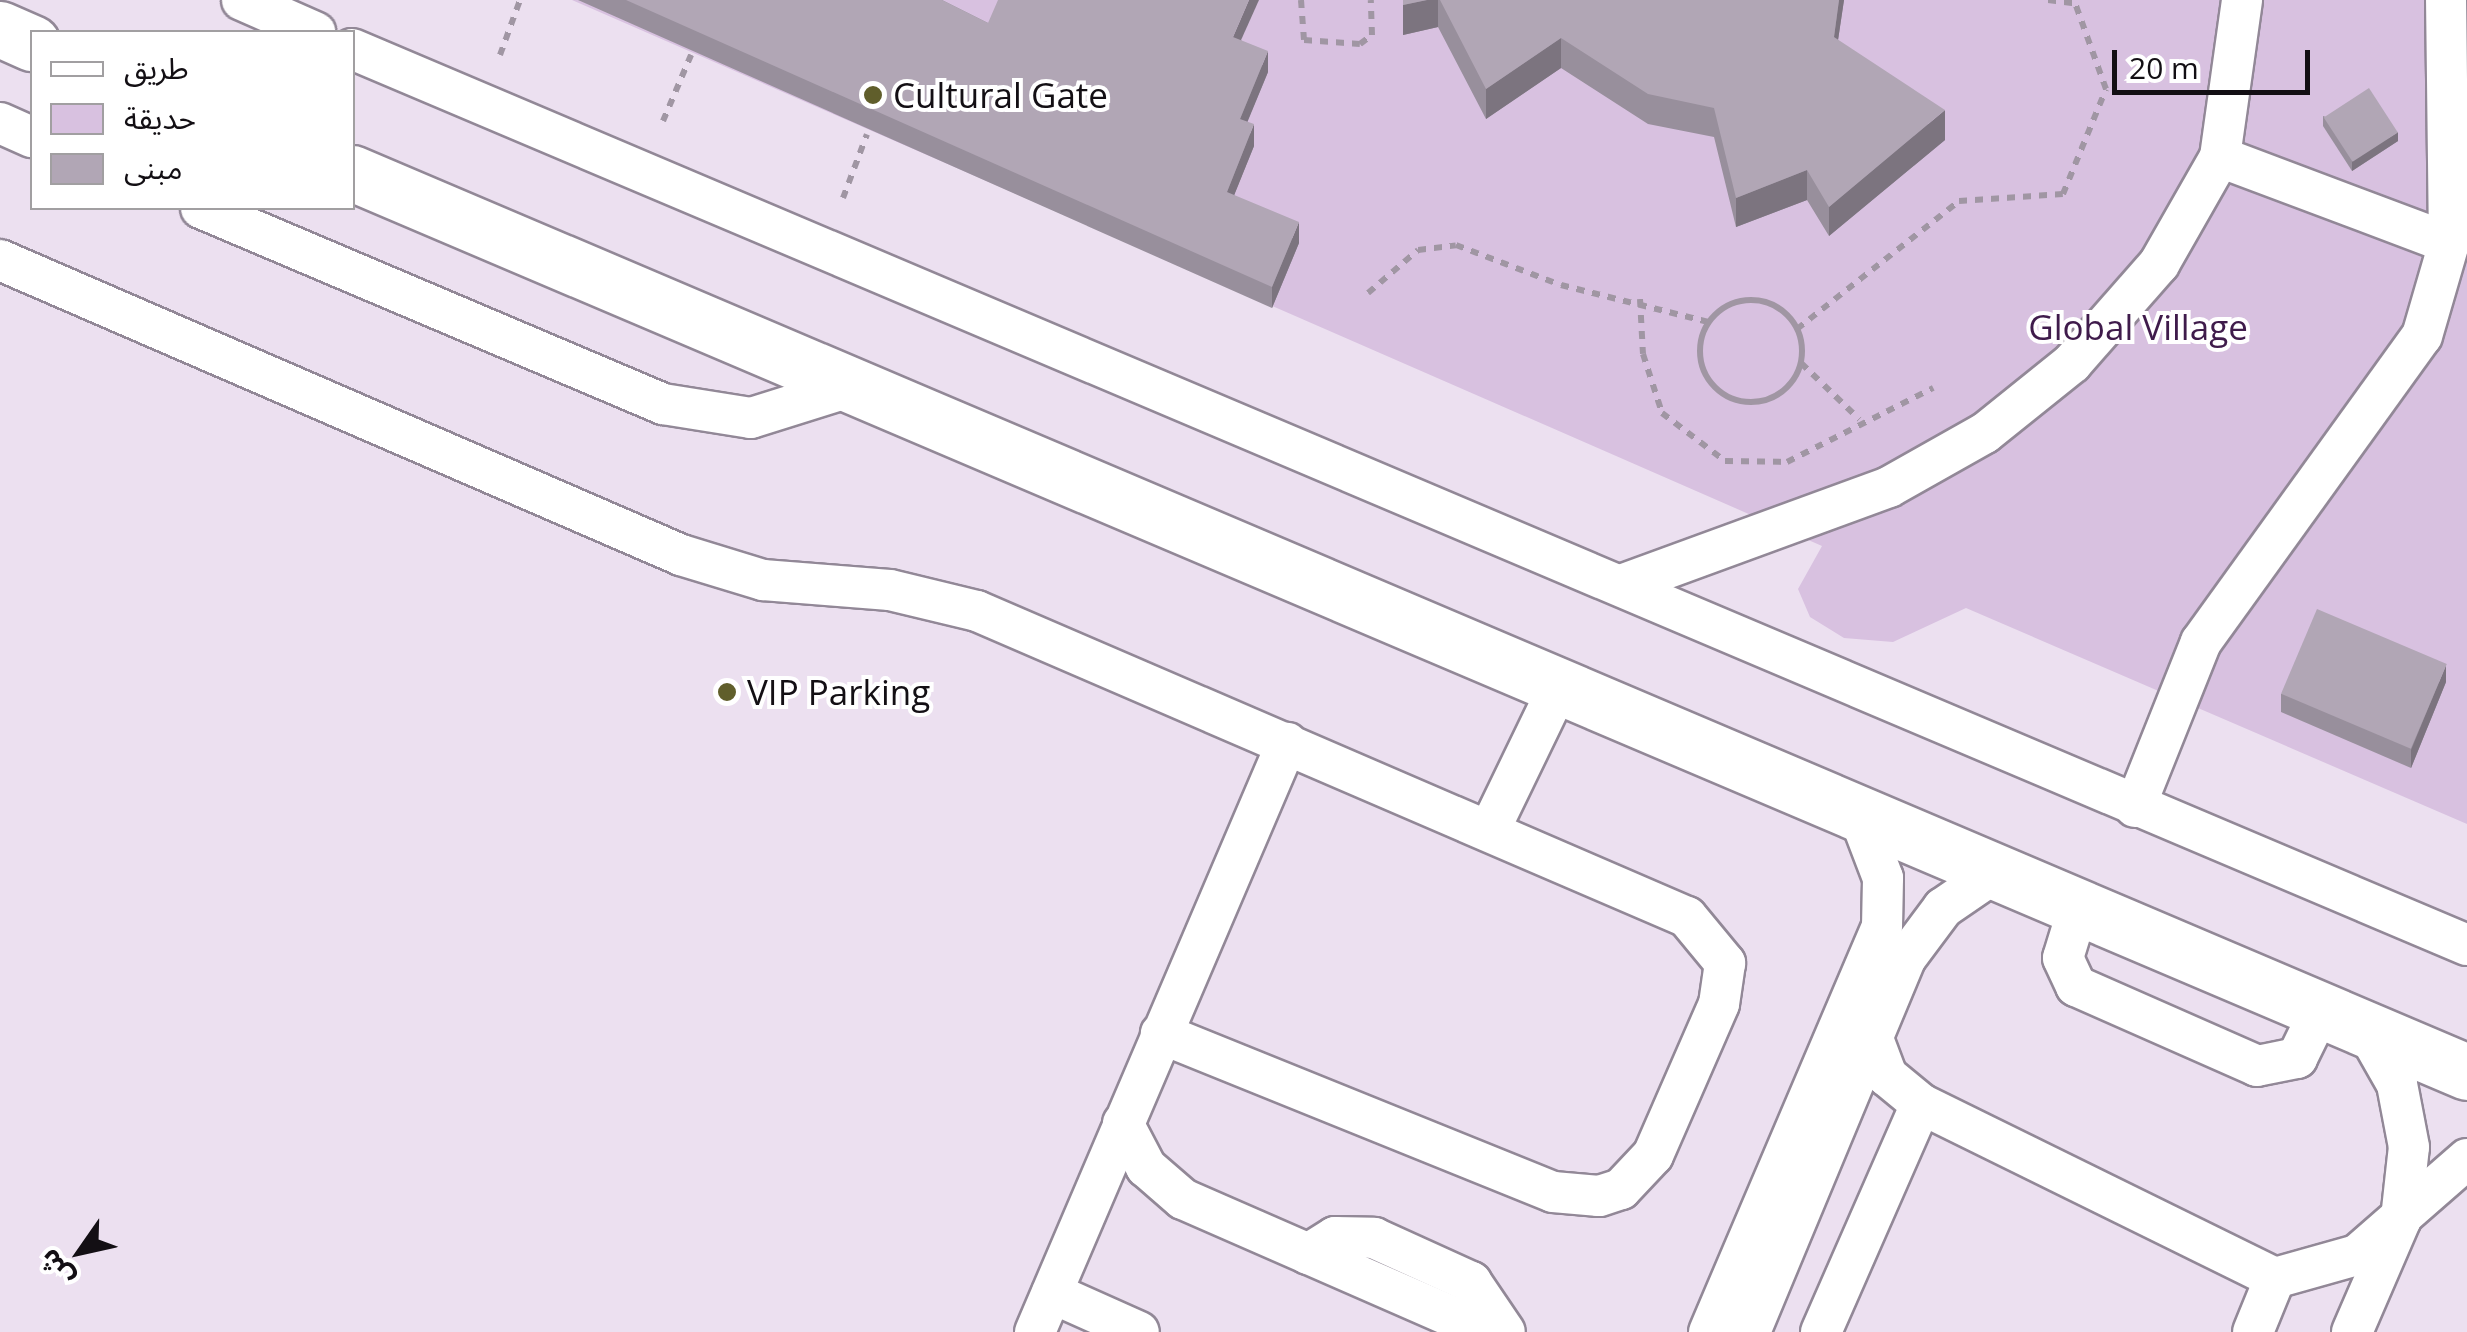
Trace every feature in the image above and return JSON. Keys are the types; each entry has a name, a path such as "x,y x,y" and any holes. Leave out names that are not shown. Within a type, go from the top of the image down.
{"street":[{"path":"0,29 30,42"},
{"path":"355,174 1561,682 2078,908 2467,1072"}],"lane":[{"path":"242,0 310,30"},
{"path":"1624,584 1889,487 1985,432 2118,316 2220,156 2242,0"},
{"path":"2135,807 2201,642 2398,380 2439,290 2449,243 2446,0"},
{"path":"355,50 638,177 1624,584 2135,807 2467,945"},
{"path":"0,123 30,135"},
{"path":"2220,156 2449,243"},
{"path":"206,210 679,409 751,418 853,386"},
{"path":"0,260 681,555 795,586 947,602 1287,743 1687,917 1726,963 1718,1004 1653,1156 1620,1189 1576,1198 1161,1034"},
{"path":"1489,830 1561,682"},
{"path":"1035,1332 1287,743"},
{"path":"1709,1332 1882,927 1884,878 1857,810"},
{"path":"1750,1332 1872,1036 1922,932 1966,887 1997,871"},
{"path":"2078,908 2063,958 2076,986 2257,1066 2297,1058 2343,1019 2406,1115 2401,1219 2352,1332"},
{"path":"1872,1036 1887,1076 1920,1104 2275,1278 2357,1255 2467,1159"},
{"path":"1821,1332 1920,1104"},
{"path":"1123,1123 1146,1167 1184,1199 1488,1332"},
{"path":"1308,1254 1335,1237 1374,1238 1472,1282 1504,1332"},
{"path":"2253,1332 2275,1278"},
{"path":"1052,1293 1139,1332"}],"path":[{"path":"1301,0 1304,40 1360,44 1372,35 1371,0"},
{"path":"1797,329 1959,201 2064,194 2106,89 2074,2 2048,0"},
{"path":"638,177 692,55"},
{"path":"1368,292 1418,250 1456,245 1561,285 1640,299 1708,322"},
{"path":"1640,299 1652,392 1699,448 1726,460 1787,462 1859,420 1932,388"},
{"path":"1801,363 1780,395 1740,403 1722,395 1700,360 1708,322 1723,307 1765,301 1797,329 1801,363 1859,420"}],"green space":[{"name":"Global Village","path":"572,0 2467,0 2467,824 1966,608 1893,642 1844,638 1810,617 1798,589 1822,546"}],"building":[{"path":"626,0 942,0 988,23 998,0 1249,0 1233,37 1268,51 1240,119 1254,124 1227,192 1299,222 1272,287"},
{"path":"1440,0 1839,0 1834,37 1945,110 1829,207 1807,170 1736,198 1714,108 1648,94 1561,38 1486,89"},
{"path":"2369,88 2398,132 2353,162 2324,117"},
{"path":"2317,609 2447,664 2411,749 2281,694"}],"place":[{"name":"Cultural Gate","path":"873,95"},
{"name":"VIP Parking","path":"727,692"}]}
